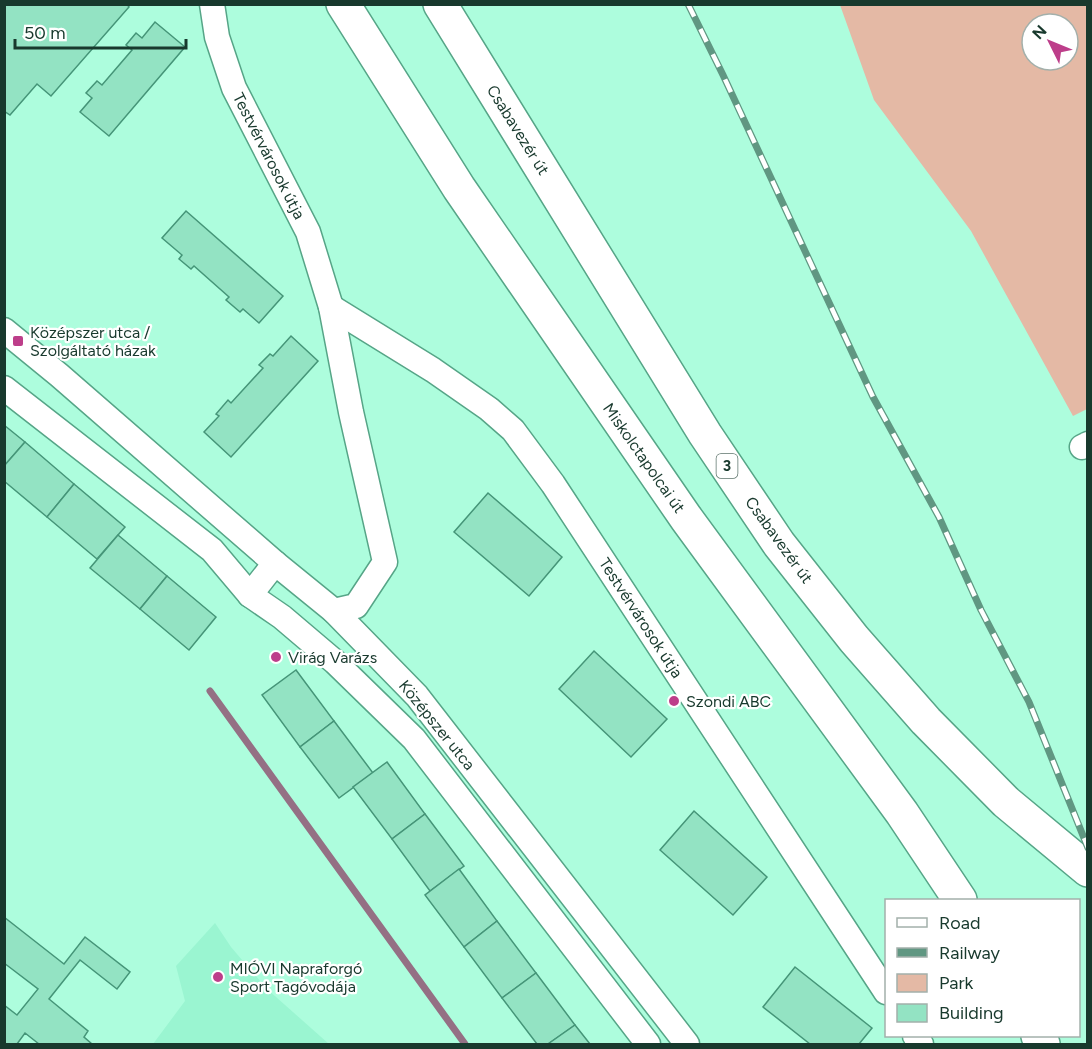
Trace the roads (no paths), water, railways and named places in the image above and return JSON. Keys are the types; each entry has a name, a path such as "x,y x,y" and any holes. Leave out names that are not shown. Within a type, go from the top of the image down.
{"street":[{"name":"Testvérvárosok útja","path":"212,4 217,37 234,88 308,232 331,307 351,412 385,562 356,606 334,611"},
{"name":"Miskolctapolcai út","path":"343,4 459,188 659,479 902,813 959,899"},
{"name":"Csabavezér út","path":"440,4 705,434 779,544 854,639 926,721 1006,802 1088,870"},
{"name":"Testvérvárosok útja","path":"331,307 433,370 489,409 513,430 553,484 885,990"},
{"name":"Középszer utca","path":"4,330 334,611 417,696 687,1044"},
{"name":"Középszer utca","path":"4,388 212,550 250,595 282,617 335,662 414,739 648,1044"},
{"path":"250,595 275,563"}],"waterway":[{"path":"210,691 465,1044"}],"railway":[{"path":"688,4 873,397 939,517 981,610 1029,702 1088,848"}],"place":[{"name":"Középszer utca / Szolgáltató házak","path":"18,341"},
{"name":"Virág Varázs","path":"276,657"},
{"name":"Szondi ABC","path":"674,701"},
{"name":"MIÓVI Napraforgó Sport Tagóvodája","path":"218,977"}]}
